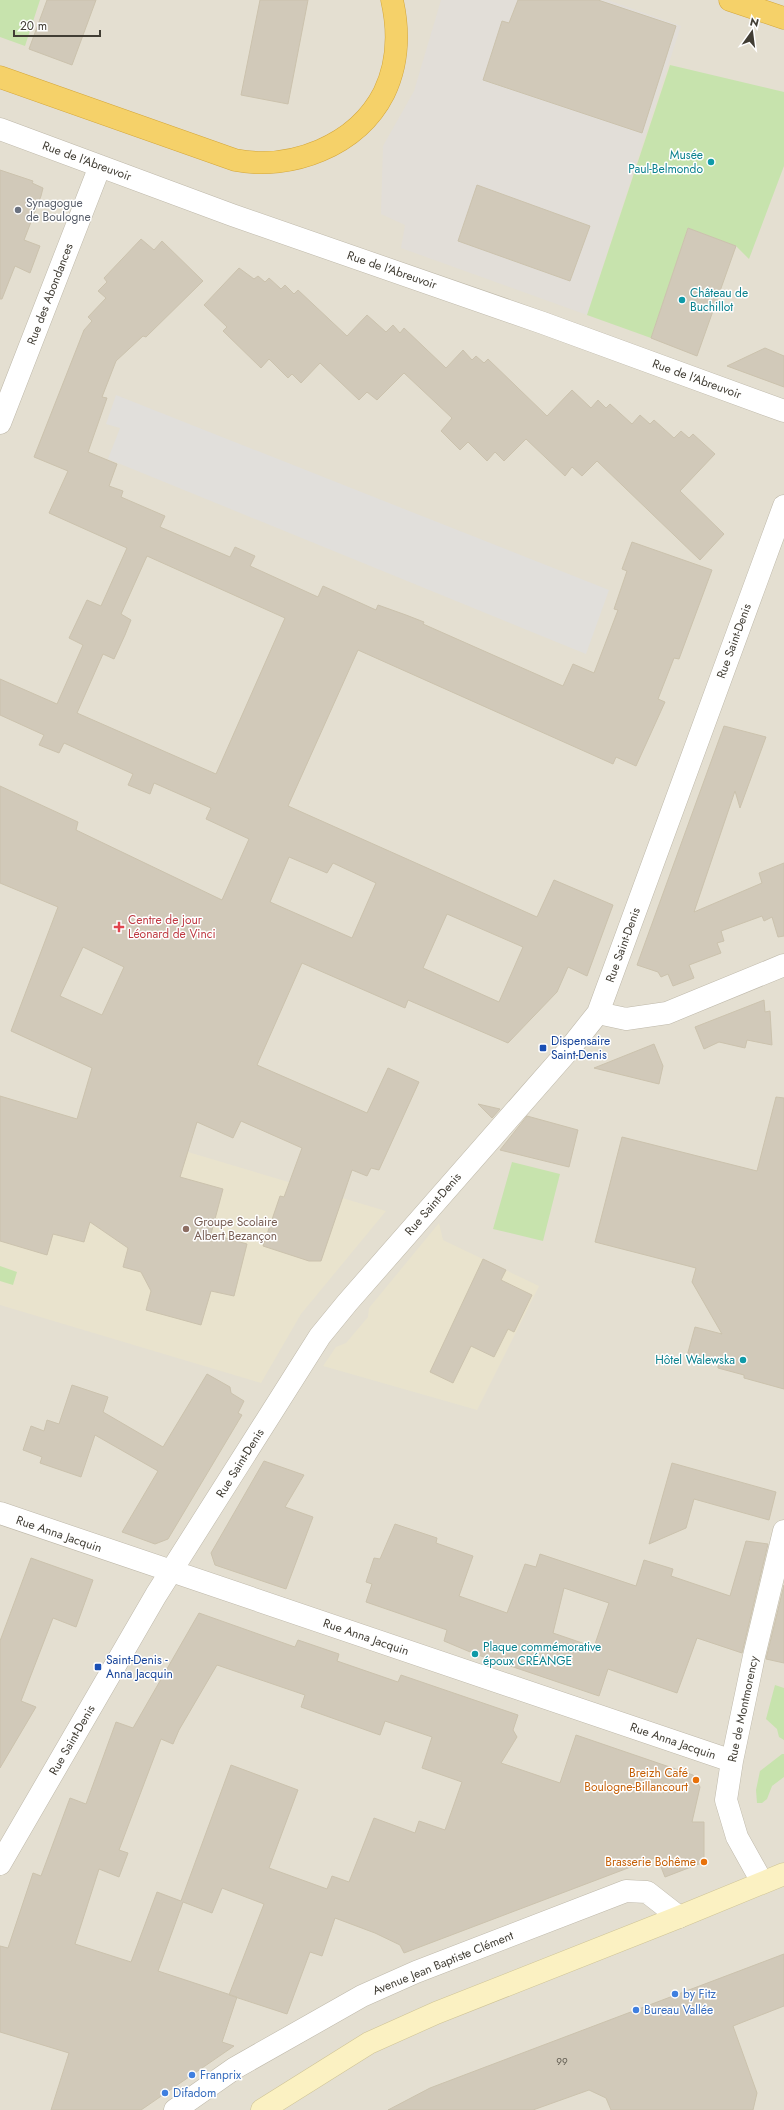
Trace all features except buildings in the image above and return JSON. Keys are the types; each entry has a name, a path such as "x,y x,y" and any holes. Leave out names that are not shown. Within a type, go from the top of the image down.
{"highway":[{"path":"0,77 235,160 264,163 296,159 322,150 347,134 368,115 383,94 393,69 396,43 392,0"},
{"path":"730,0 784,18"}],"main road":[{"path":"262,2110 369,2042 436,2013 784,1874"}],"street":[{"name":"Rue de l'Abreuvoir","path":"0,129 232,215 543,323 784,411"},
{"name":"Rue des Abondances","path":"0,423 100,166"},
{"name":"Rue Saint-Denis","path":"0,1864 170,1572 320,1336 347,1303 567,1052 598,1013 784,506"},
{"path":"598,1013 626,1019 667,1013 784,965"},
{"name":"Rue Anna Jacquin","path":"0,1513 170,1572 732,1761"},
{"name":"Rue de Montmorency","path":"762,1882 737,1837 726,1800 732,1761 784,1531"},
{"name":"Avenue Jean Baptiste Clément","path":"175,2110 235,2068 362,1996 416,1972 626,1891 647,1892 679,1917"}],"shaded area":[{"path":"0,0 784,0 784,2110 0,2110"},
{"path":"441,0 608,0 681,26 587,315 401,248 405,225 381,214 383,146 414,91"},
{"path":"116,395 609,590 586,654 108,459 120,428 106,424"},
{"name":"Groupe Scolaire Albert Bezançon","path":"0,1096 386,1211 301,1314 261,1383 0,1305"},
{"path":"439,1223 443,1240 539,1286 477,1410 323,1366 336,1347 346,1343 368,1317 369,1308"}],"green space":[{"path":"0,0 40,0 25,46 0,37"},
{"path":"670,65 784,92 784,166 749,259 736,246 688,228 651,338 587,315"},
{"path":"512,1162 560,1174 543,1241 493,1229"},
{"path":"0,1266 17,1272 13,1285 0,1281"},
{"path":"775,1685 784,1688 784,1740 779,1737 777,1729 766,1719"},
{"path":"784,1754 784,1777 772,1786 767,1799 762,1803 757,1803 756,1790 760,1771"}],"place":[{"name":"Musée Paul-Belmondo","path":"711,162"},
{"name":"Synagogue de Boulogne","path":"18,210"},
{"name":"Château de Buchillot","path":"682,300"},
{"name":"Centre de jour Léonard de Vinci","path":"119,927"},
{"name":"Dispensaire Saint-Denis","path":"543,1048"},
{"name":"Groupe Scolaire Albert Bezançon","path":"186,1229"},
{"name":"Hôtel Walewska","path":"743,1360"},
{"name":"Plaque commémorative époux CRÉANGE","path":"475,1654"},
{"name":"Saint-Denis - Anna Jacquin","path":"98,1667"},
{"name":"Breizh Café Boulogne-Billancourt","path":"696,1780"},
{"name":"Brasserie Bohême","path":"704,1862"},
{"name":"by Fitz","path":"675,1994"},
{"name":"Bureau Vallée","path":"636,2010"},
{"name":"Franprix","path":"192,2075"},
{"name":"Difadom","path":"165,2093"}]}
